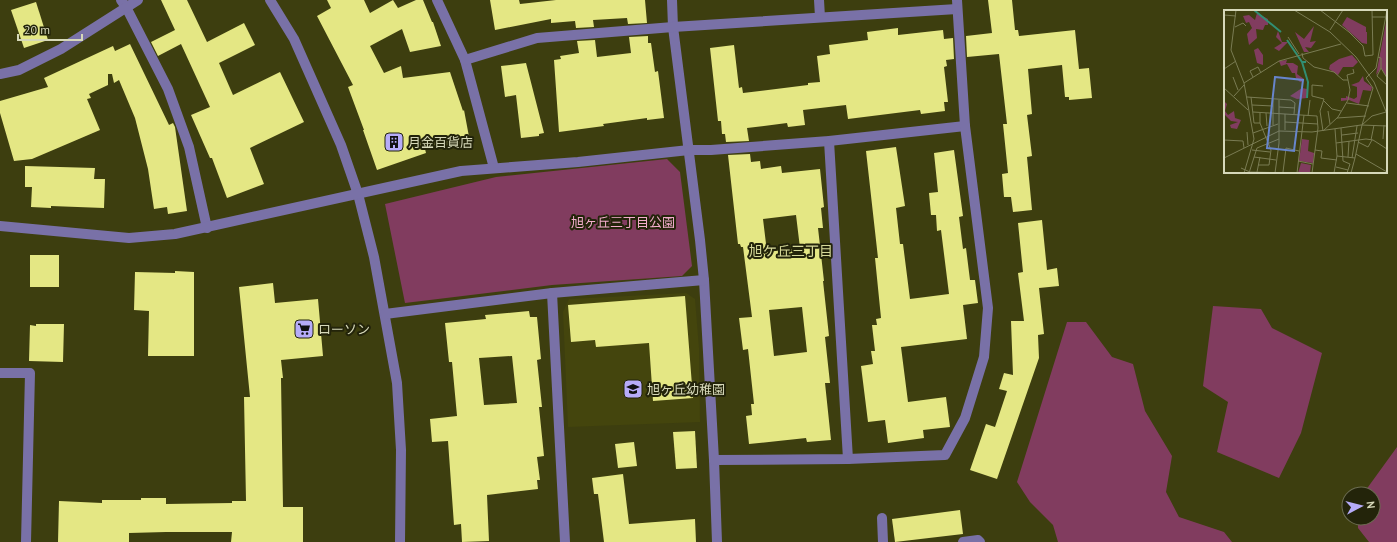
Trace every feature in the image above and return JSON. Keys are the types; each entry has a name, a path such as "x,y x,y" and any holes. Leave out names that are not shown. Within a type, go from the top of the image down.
{"street":[{"path":"0,74 19,70 61,49 124,4 138,0"},
{"path":"270,0 294,39 341,145 358,194 374,257 397,383 401,450 400,542"},
{"path":"438,0 465,60 494,168"},
{"path":"672,0 704,280 717,542"},
{"path":"819,0 820,17"},
{"path":"124,4 168,89 189,147 207,228"},
{"path":"465,60 536,38 820,17 957,4 965,126 988,308 984,357 965,418 945,455 848,459 714,460"},
{"path":"0,226 129,238 175,234 461,171 578,162 689,150 711,150 829,141 965,126"},
{"path":"829,141 848,459"},
{"path":"385,314 552,293 704,280"},
{"path":"552,293 565,542"},
{"path":"0,373 30,373 26,542"},
{"path":"882,518 883,542"},
{"path":"963,542 978,540 980,542"}],"shaded area":[{"name":"旭ヶ丘幼稚園","path":"686,293 695,299 699,348 700,422 568,427 563,312 569,299"}],"green space":[{"name":"旭ヶ丘三丁目公園","path":"667,159 680,172 692,266 682,276 552,285 405,303 385,204 496,177"},
{"path":"1213,306 1261,309 1272,328 1322,353 1301,433 1279,478 1217,452 1228,402 1203,386"},
{"path":"1067,322 1086,322 1112,357 1133,364 1145,411 1172,456 1166,492 1179,517 1224,532 1232,542 1058,542 1053,525 1030,502 1017,482"},
{"path":"1397,447 1397,542 1369,542 1358,528 1358,526 1381,526 1381,486 1369,486"}],"building":[{"path":"161,0 187,0 207,42 244,23 255,45 219,63 233,95 280,72 304,122 250,148 264,184 227,198 212,158 210,158 191,115 210,107 181,44 158,56 151,42 175,30"},
{"path":"327,0 364,0 370,13 393,0 398,8 416,0 423,0 433,22 441,46 410,52 402,29 370,46 384,73 401,66 403,78 450,72 463,111 464,110 470,142 425,149 426,153 377,170 348,87 353,85 317,16 331,8"},
{"path":"490,0 519,0 520,4 556,0 645,0 647,23 628,24 627,18 593,20 594,27 576,28 575,21 551,23 551,19 495,30"},
{"path":"988,0 1012,0 1015,30 1018,30 1019,36 1075,30 1079,69 1089,68 1092,98 1069,100 1069,97 1065,97 1062,65 1028,69 1032,114 1027,115 1032,156 1027,157 1032,210 1013,212 1011,197 1004,197 1002,174 1008,173 1003,124 1007,124 999,54 967,57 966,36 992,33"},
{"path":"36,2 48,40 24,48 11,10"},
{"path":"898,28 898,35 943,30 944,39 953,38 954,59 946,60 947,66 944,67 948,102 944,102 945,111 921,114 920,110 848,119 846,105 803,110 805,125 788,127 787,123 747,128 749,141 726,142 725,134 722,134 721,121 718,121 710,48 734,45 739,88 742,87 743,93 808,85 808,83 820,82 817,56 830,54 829,45 868,40 867,32"},
{"path":"648,36 648,43 651,43 655,72 658,71 664,118 647,120 647,118 559,132 554,60 561,59 560,56 579,53 577,41 595,40 597,57 631,53 629,37"},
{"path":"130,44 169,125 173,123 175,127 187,211 168,214 167,207 154,209 148,169 135,118 119,80 114,83 112,74 108,74 108,85 89,94 91,98 87,99 100,130 32,159 14,161 0,113 0,101 48,87 44,78 113,46 115,51"},
{"path":"526,63 544,133 539,134 539,136 521,138 516,95 505,97 501,66"},
{"path":"896,147 905,206 896,208 900,244 903,244 910,299 949,294 941,230 937,231 936,215 931,215 929,193 938,192 934,153 954,150 963,216 959,217 963,249 966,248 970,280 975,280 978,303 963,305 967,339 901,347 908,402 946,397 950,427 923,430 924,438 888,443 885,420 868,422 861,366 873,364 871,351 875,351 872,325 877,325 876,319 881,318 875,258 878,258 866,151"},
{"path":"750,154 751,162 760,161 761,169 781,166 782,173 820,169 824,207 821,208 823,228 818,228 829,336 825,337 830,383 825,383 831,440 807,442 806,438 749,444 746,416 752,415 751,404 754,404 748,349 743,350 739,318 752,317 743,247 738,244 728,155","holes":["796,215 800,248 767,252 763,219","802,307 807,352 774,356 769,310"]},
{"path":"25,166 95,168 94,179 105,179 104,208 51,206 51,208 31,207 32,187 25,187"},
{"path":"1042,220 1047,270 1057,268 1059,286 1039,288 1044,334 1038,335 1039,358 997,479 970,470 986,424 995,427 1007,391 999,389 1004,373 1013,375 1011,321 1024,321 1018,273 1023,272 1018,223"},
{"path":"30,255 59,255 59,287 30,287"},
{"path":"175,271 194,272 194,356 148,356 149,311 134,310 135,272 175,273"},
{"path":"273,283 275,303 318,299 323,356 281,360 283,378 281,378 283,507 303,507 303,542 231,542 232,532 166,532 129,533 129,542 58,542 59,501 102,503 102,500 141,500 141,498 166,498 166,504 232,503 232,501 246,501 244,397 250,397 239,287"},
{"path":"685,296 693,398 653,401 649,343 596,347 595,340 571,342 568,305"},
{"path":"529,311 530,317 537,317 541,359 537,360 542,407 539,407 544,456 537,457 540,480 537,480 538,489 487,495 489,541 462,542 461,524 454,525 448,441 432,442 430,419 457,416 452,362 449,362 445,323 486,319 485,315","holes":["512,356 517,403 484,405 479,358"]},
{"path":"36,324 64,324 63,362 29,361 30,325 36,326"},
{"path":"695,431 697,468 676,469 673,432"},
{"path":"634,442 637,466 618,468 615,444"},
{"path":"623,474 629,524 695,519 696,542 604,542 598,494 594,494 592,478"},
{"path":"960,510 963,534 895,542 892,519"}],"place":[{"name":"月金百貨店","path":"394,142"},
{"name":"ローソン","path":"304,329"},
{"name":"旭ヶ丘幼稚園","path":"633,389"}],"district":[{"name":"旭ケ丘三丁目","path":"791,251"}]}
